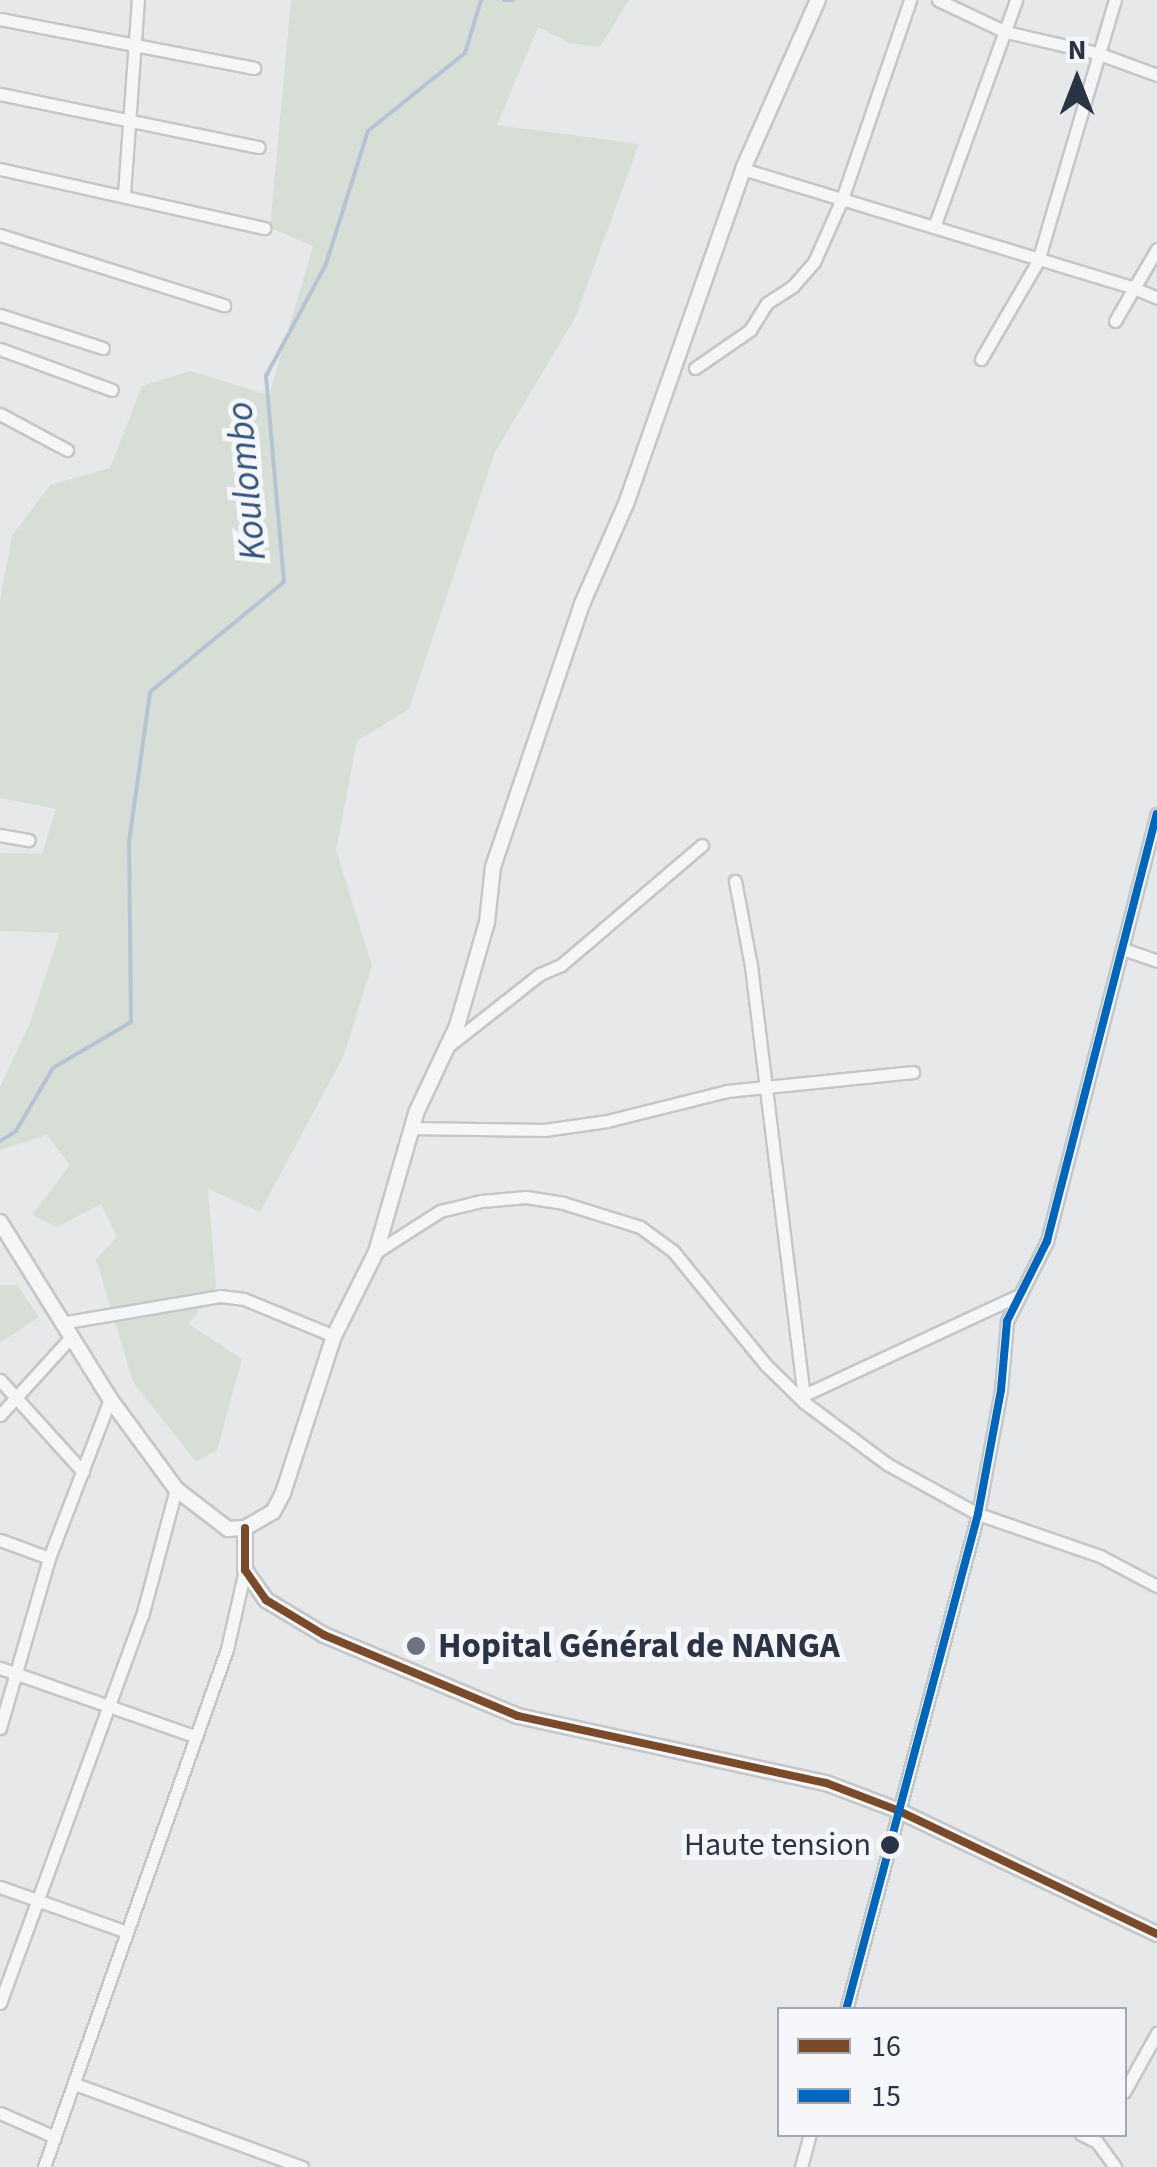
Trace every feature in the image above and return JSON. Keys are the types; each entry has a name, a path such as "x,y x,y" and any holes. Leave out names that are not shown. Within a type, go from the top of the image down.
{"street":[{"path":"124,194 138,0"},
{"path":"0,1222 110,1399 176,1489 228,1529 244,1528 273,1512 283,1494 334,1336 376,1252 411,1128 448,1046 477,965 492,867 582,604 626,504 744,169 818,0"},
{"path":"695,368 750,330 767,303 793,286 814,262 842,200 910,0"},
{"path":"938,0 1006,32 1097,53 1157,75"},
{"path":"934,228 1016,0"},
{"path":"982,359 1038,261 1115,0"},
{"path":"0,18 254,68"},
{"path":"0,94 260,147"},
{"path":"0,169 265,228"},
{"path":"744,169 1157,298"},
{"path":"0,235 224,305"},
{"path":"1115,321 1157,249"},
{"path":"0,315 103,348"},
{"path":"0,349 112,390"},
{"path":"0,414 67,450"},
{"path":"847,2007 978,1514 1001,1390 1002,1344 1017,1296 1047,1241 1157,814"},
{"path":"0,835 29,840"},
{"path":"448,1046 540,974 562,965 702,845"},
{"path":"736,881 767,1089 782,1241 796,1315 805,1399"},
{"path":"1124,949 1157,961"},
{"path":"411,1128 544,1130 607,1120 727,1091 913,1072"},
{"path":"376,1252 440,1211 480,1200 526,1197 600,1212 640,1227 673,1251 766,1365 887,1464 978,1514 1100,1556 1157,1586"},
{"path":"61,1323 220,1296 244,1298 334,1336"},
{"path":"805,1399 1017,1296"},
{"path":"0,1415 70,1338"},
{"path":"0,1380 83,1472"},
{"path":"0,1728 19,1674 48,1558 110,1399"},
{"path":"0,2002 142,1616 176,1489"},
{"path":"44,2167 227,1649 245,1570 244,1528"},
{"path":"0,1540 48,1558"},
{"path":"245,1570 266,1600 324,1635 518,1716 826,1783 897,1810 1157,1934"},
{"path":"0,1668 194,1736"},
{"path":"0,1887 127,1932"},
{"path":"1127,2087 1157,2033"},
{"path":"75,2084 302,2167"},
{"path":"0,2113 56,2136"},
{"path":"801,2167 809,2137"},
{"path":"1099,2138 1115,2167"}],"shaded area":[{"path":"291,0 629,0 600,47 570,43 538,27 497,125 639,144 575,318 495,452 409,709 357,741 336,850 372,966 343,1057 260,1212 208,1189 216,1287 189,1324 242,1359 217,1450 196,1462 133,1382 96,1259 117,1237 101,1204 57,1227 32,1215 70,1165 47,1135 0,1150 0,1087 30,1023 60,933 0,931 0,853 42,854 56,809 0,798 0,601 12,536 50,485 110,468 142,386 190,371 269,395 313,246 270,228"},
{"path":"0,1285 17,1285 39,1317 0,1343"}],"waterway":[{"name":"Koulombo","path":"0,1141 16,1131 53,1068 131,1022 129,842 150,692 284,582 266,376 326,264 368,131 465,53 481,0"},
{"name":"Koulombo","path":"504,0 513,0"}],"transit line":[{"name":"15","path":"847,2007 978,1514 1001,1390 1007,1321 1047,1241 1157,814"},
{"name":"16","path":"245,1528 245,1570 266,1600 324,1635 518,1716 826,1783 897,1810 1157,1934"}],"place":[{"name":"Hopital Général de NANGA","path":"416,1646"},
{"name":"Haute tension","path":"890,1845"}]}
